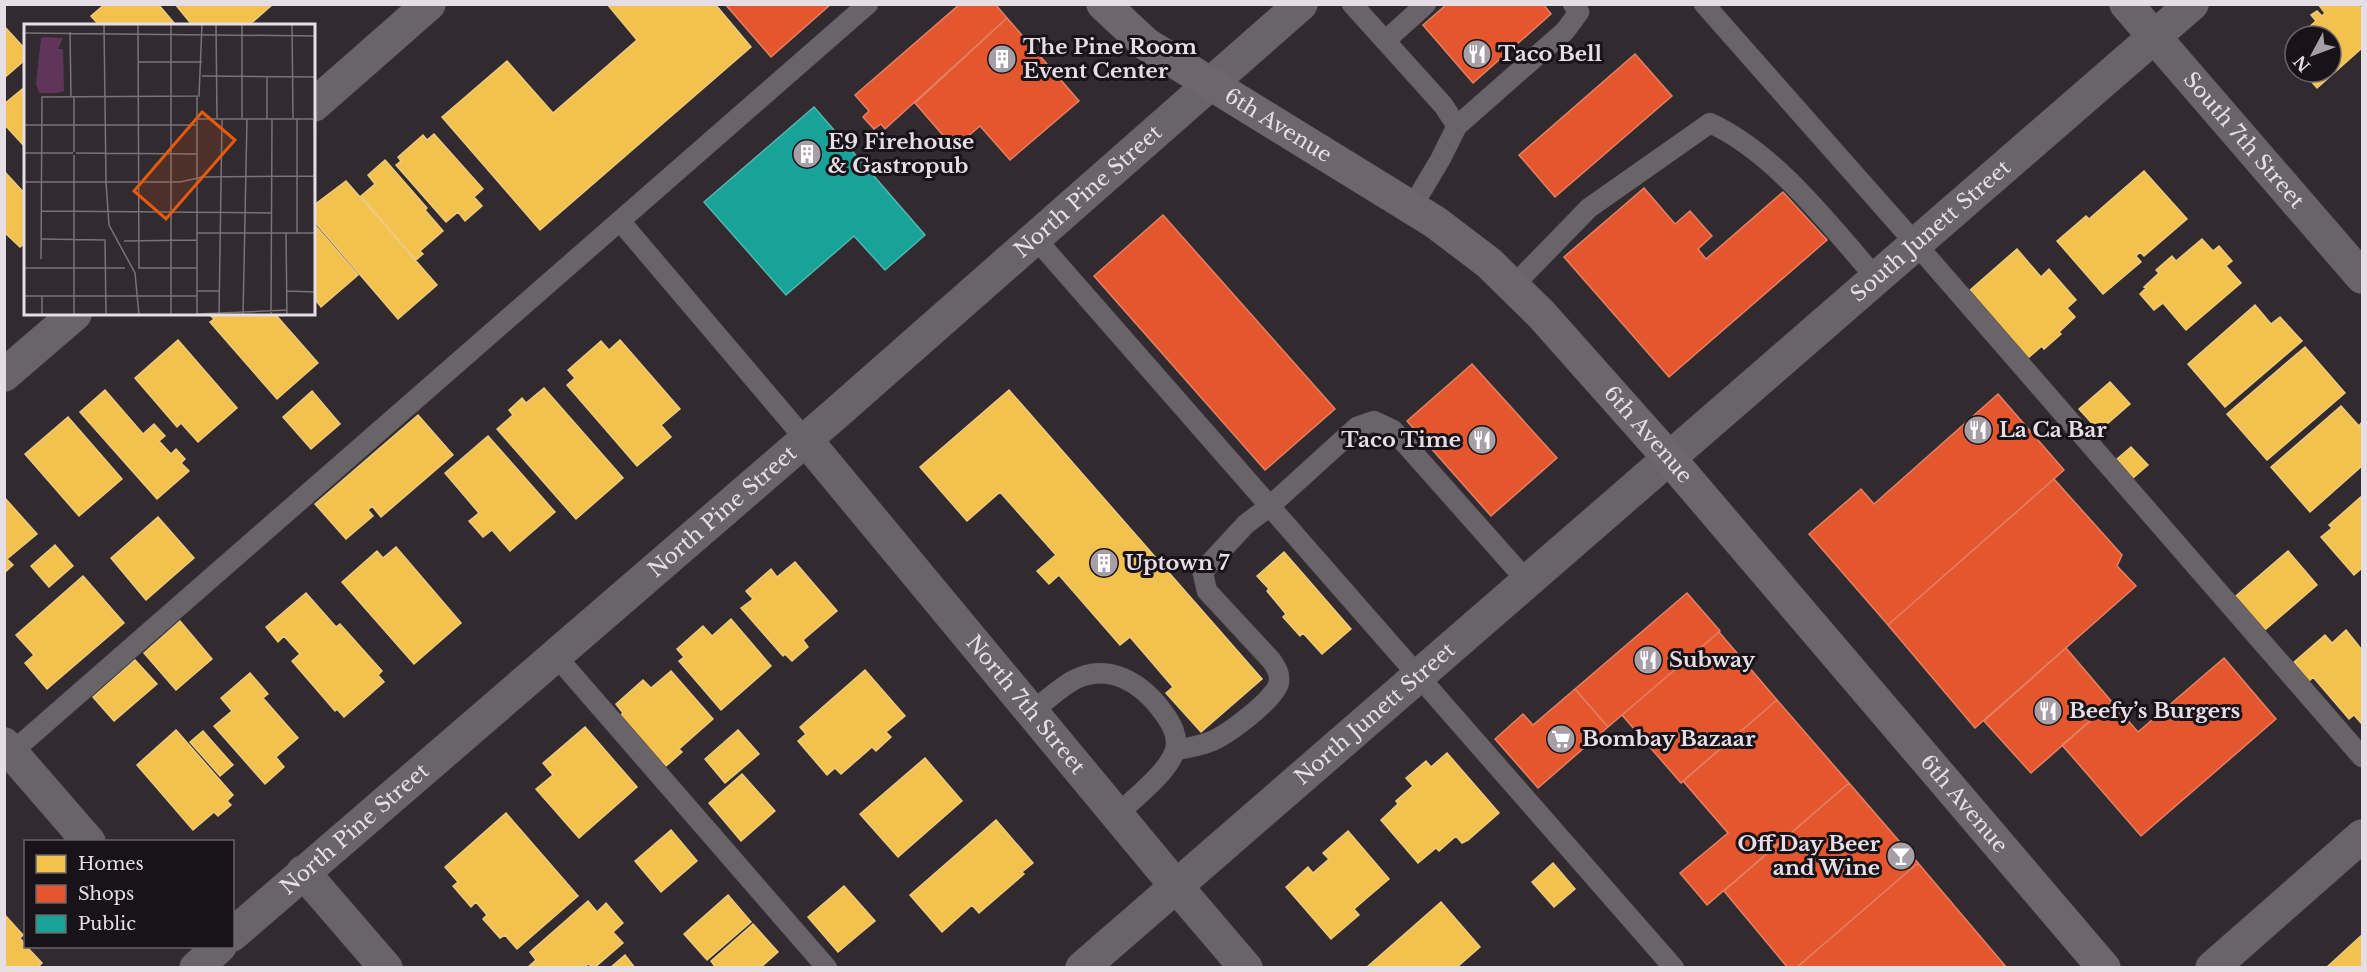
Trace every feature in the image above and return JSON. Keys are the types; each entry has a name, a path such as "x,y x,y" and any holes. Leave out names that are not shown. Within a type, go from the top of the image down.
{"main road":[{"name":"6th Avenue","path":"1103,4 1146,44 1412,207 1489,262 1541,314 1669,458 2104,968"}],"street":[{"path":"315,104 429,4"},
{"name":"North Pine Street","path":"234,933 806,440 1301,4"},
{"name":"South 7th Street","path":"2126,4 2362,277"},
{"name":"South Junett Street","path":"1669,458 2192,4"},
{"path":"4,375 74,315"},
{"name":"North 7th Street","path":"806,440 1246,968"},
{"name":"North Junett Street","path":"1082,968 1669,458"},
{"path":"8,748 87,840"},
{"path":"2212,968 2362,836"},
{"path":"303,872 386,968"}],"lane":[{"path":"8,748 620,221 868,4"},
{"path":"1352,4 1443,105 1457,126"},
{"path":"1385,41 1426,4"},
{"path":"1412,207 1457,126 1565,31 1579,12 1573,4"},
{"path":"1704,4 2362,757"},
{"path":"1513,286 1589,208 1710,123 1724,129 1772,164 1876,278"},
{"path":"620,221 806,440"},
{"path":"1035,238 1674,968"},
{"path":"1175,750 1195,746 1221,736 1246,718 1277,687 1278,670 1271,660 1213,599 1203,583 1203,574 1208,565 1246,524 1270,506 1357,427 1374,421 1393,430 1527,581"},
{"path":"556,656 827,968"},
{"path":"1032,712 1072,681 1101,674 1125,677 1148,694 1172,724 1176,738 1175,750 1170,761 1154,779 1117,815"}],"building: Homes":[{"path":"105,4 158,4 175,24 98,24 91,16"},
{"path":"175,4 272,4 250,24 191,24"},
{"path":"607,4 715,4 751,47 540,230 442,117 507,61 553,113 637,40"},
{"path":"2318,4 2358,4 2362,10 2362,48 2343,65 2343,24 2313,24 2316,21 2311,15 2317,11 2322,16 2325,13"},
{"path":"4,26 24,48 24,61 4,78"},
{"path":"24,88 24,146 4,124 4,104"},
{"path":"434,134 483,189 474,197 482,206 465,221 458,212 446,222 396,165 401,161 398,157 423,135 427,140"},
{"path":"385,160 427,208 425,210 443,231 420,251 423,254 416,260 361,196 375,184 368,175"},
{"path":"4,171 24,193 24,244 20,247 4,232"},
{"path":"2144,171 2187,219 2144,256 2140,252 2136,256 2141,262 2103,294 2057,241 2086,216 2089,219"},
{"path":"346,181 437,285 398,319 315,222 315,204"},
{"path":"315,225 358,275 321,307 315,299"},
{"path":"2202,239 2213,251 2219,246 2232,261 2226,266 2241,283 2186,330 2163,303 2154,310 2140,294 2159,273 2156,270 2172,256 2176,261"},
{"path":"2017,249 2041,277 2049,269 2076,300 2067,308 2075,317 2059,332 2061,334 2044,349 2042,346 2028,358 1969,291"},
{"path":"2255,305 2271,324 2280,317 2302,341 2225,407 2188,364"},
{"path":"210,315 276,315 318,363 277,399 210,322 214,319"},
{"path":"178,340 237,408 198,442 181,423 177,427 135,378"},
{"path":"620,340 680,409 661,425 671,437 637,466 567,385 575,378 568,370 601,341 609,350"},
{"path":"2305,347 2345,393 2267,460 2227,414"},
{"path":"2110,382 2130,404 2099,431 2079,409"},
{"path":"544,388 623,478 576,519 497,429 513,415 509,410 522,398 526,403"},
{"path":"105,390 143,434 154,424 165,436 159,441 171,454 176,449 185,459 181,463 189,471 157,499 80,412"},
{"name":"Uptown 7","path":"1009,390 1262,679 1201,732 1166,693 1173,687 1130,637 1120,645 1059,575 1049,584 1037,571 1056,555 1000,492 967,521 920,467"},
{"path":"312,391 340,424 311,449 283,417"},
{"path":"2341,406 2359,426 2362,422 2362,466 2310,512 2271,467"},
{"path":"418,415 453,455 381,517 372,506 368,510 373,516 346,539 315,504"},
{"path":"68,417 122,479 79,516 25,454"},
{"path":"488,436 555,512 510,551 492,530 483,537 469,521 479,513 445,473"},
{"path":"2131,447 2148,465 2133,478 2117,459"},
{"path":"2362,496 2362,568 2354,575 2321,537 2332,528 2329,525"},
{"path":"4,497 37,534 7,559 13,565 4,573"},
{"path":"158,517 194,558 146,600 111,558"},
{"path":"55,545 73,566 49,587 31,566"},
{"path":"396,547 461,623 414,664 342,582 377,551 383,558"},
{"path":"2288,551 2317,585 2259,635 2230,601"},
{"path":"1284,552 1351,629 1322,654 1303,633 1300,636 1283,617 1286,614 1257,576"},
{"path":"795,562 837,611 803,640 808,647 792,661 785,654 783,656 741,608 753,599 746,591 771,569 777,577"},
{"path":"83,576 124,623 47,689 25,663 34,655 16,635"},
{"path":"306,593 336,627 340,624 382,671 378,675 384,682 344,717 337,709 335,711 292,661 300,654 284,636 278,642 266,627"},
{"path":"731,619 771,666 721,710 679,661 684,657 677,649 703,626 712,636"},
{"path":"180,621 212,659 176,690 144,653"},
{"path":"2346,630 2362,650 2361,723 2354,715 2349,719 2313,677 2309,681 2294,662 2325,635 2332,643"},
{"path":"135,660 157,684 114,721 93,697"},
{"path":"865,670 905,716 886,732 891,737 876,751 872,747 841,774 835,768 827,775 798,741 806,734 800,727"},
{"path":"671,671 713,719 679,749 682,752 666,766 662,762 660,764 619,717 623,713 616,704 643,680 651,688"},
{"path":"250,673 268,694 263,698 298,738 276,757 284,767 265,784 214,726 232,711 221,698"},
{"path":"585,727 637,787 579,838 536,789 553,775 543,763"},
{"path":"176,730 233,795 227,801 231,805 218,816 214,812 193,830 137,765"},
{"path":"738,730 759,754 725,783 705,759"},
{"path":"203,731 233,765 220,776 190,742"},
{"path":"1447,753 1499,813 1468,840 1462,843 1456,836 1439,851 1436,848 1418,863 1381,820 1398,804 1396,801 1413,786 1406,778 1426,761 1431,767"},
{"path":"925,758 962,801 898,857 860,814"},
{"path":"742,774 775,811 741,841 709,803"},
{"path":"506,813 578,896 517,949 505,935 500,938 483,919 487,915 476,902 471,907 453,886 458,882 445,867"},
{"path":"996,820 1033,863 1022,872 1024,874 979,913 972,905 942,932 910,895"},
{"path":"671,830 697,861 661,892 635,861"},
{"path":"1348,831 1389,879 1354,909 1359,915 1331,939 1286,887 1308,867 1313,873 1329,859 1323,853"},
{"path":"1553,863 1575,889 1554,907 1532,882"},
{"path":"844,886 875,921 838,952 808,917"},
{"path":"728,895 751,922 707,960 684,934"},
{"path":"588,901 597,912 606,903 623,923 613,932 623,943 594,968 588,964 584,968 527,968 536,960 530,952"},
{"path":"1441,902 1480,947 1456,968 1366,968"},
{"path":"4,914 23,935 20,938 24,948 28,948 42,963 37,968 4,968"},
{"path":"753,924 778,952 760,968 716,968 711,961"},
{"path":"2362,935 2362,968 2326,968"},
{"path":"625,955 635,968 610,968"}],"building: Shops":[{"path":"725,4 831,4 771,57"},
{"path":"960,4 995,4 1007,18 885,129 881,124 874,129 863,117 869,111 855,95"},
{"name":"Taco Bell","path":"1447,4 1543,4 1551,14 1473,83 1423,25"},
{"name":"The Pine Room Event Center","path":"1007,18 1079,101 1010,160 980,126 954,148 915,103"},
{"path":"1635,54 1672,96 1555,197 1519,155"},
{"path":"1644,188 1675,224 1690,211 1712,236 1698,249 1706,259 1783,192 1827,240 1669,377 1564,257"},
{"path":"1163,215 1335,409 1265,470 1094,276"},
{"name":"Taco Time","path":"1472,364 1557,458 1491,516 1407,421"},
{"path":"1998,394 2064,470 1888,625 1809,534 1861,489 1874,504"},
{"path":"2054,479 2122,555 2117,566 2136,586 1975,728 1888,625"},
{"name":"Subway","path":"1687,593 1720,631 1608,727 1575,689"},
{"path":"1719,632 1777,700 1681,783 1622,715"},
{"name":"Beefy’s Burgers","path":"2066,648 2112,702 2031,773 1984,721"},
{"path":"2224,658 2276,719 2141,836 2062,745 2112,702 2138,732"},
{"path":"1575,689 1608,727 1538,788 1495,739 1523,714 1533,725"},
{"path":"1777,700 1849,783 1707,905 1680,873 1728,833 1683,781"},
{"path":"1849,783 1918,863 1796,968 1788,968 1724,891"},
{"path":"1918,863 2007,968 1796,968"}],"building: Public":[{"name":"E9 Firehouse & Gastropub","path":"814,107 925,235 885,270 854,236 786,295 704,202"}],"place":[{"name":"Taco Bell","path":"1477,54"},
{"name":"The Pine Room Event Center","path":"1002,59"},
{"name":"E9 Firehouse & Gastropub","path":"807,154"},
{"name":"La Ca Bar","path":"1978,430"},
{"name":"Taco Time","path":"1482,440"},
{"name":"Uptown 7","path":"1104,563"},
{"name":"Subway","path":"1648,660"},
{"name":"Beefy’s Burgers","path":"2048,711"},
{"name":"Bombay Bazaar","path":"1561,739"},
{"name":"Off Day Beer and Wine","path":"1901,856"}]}
